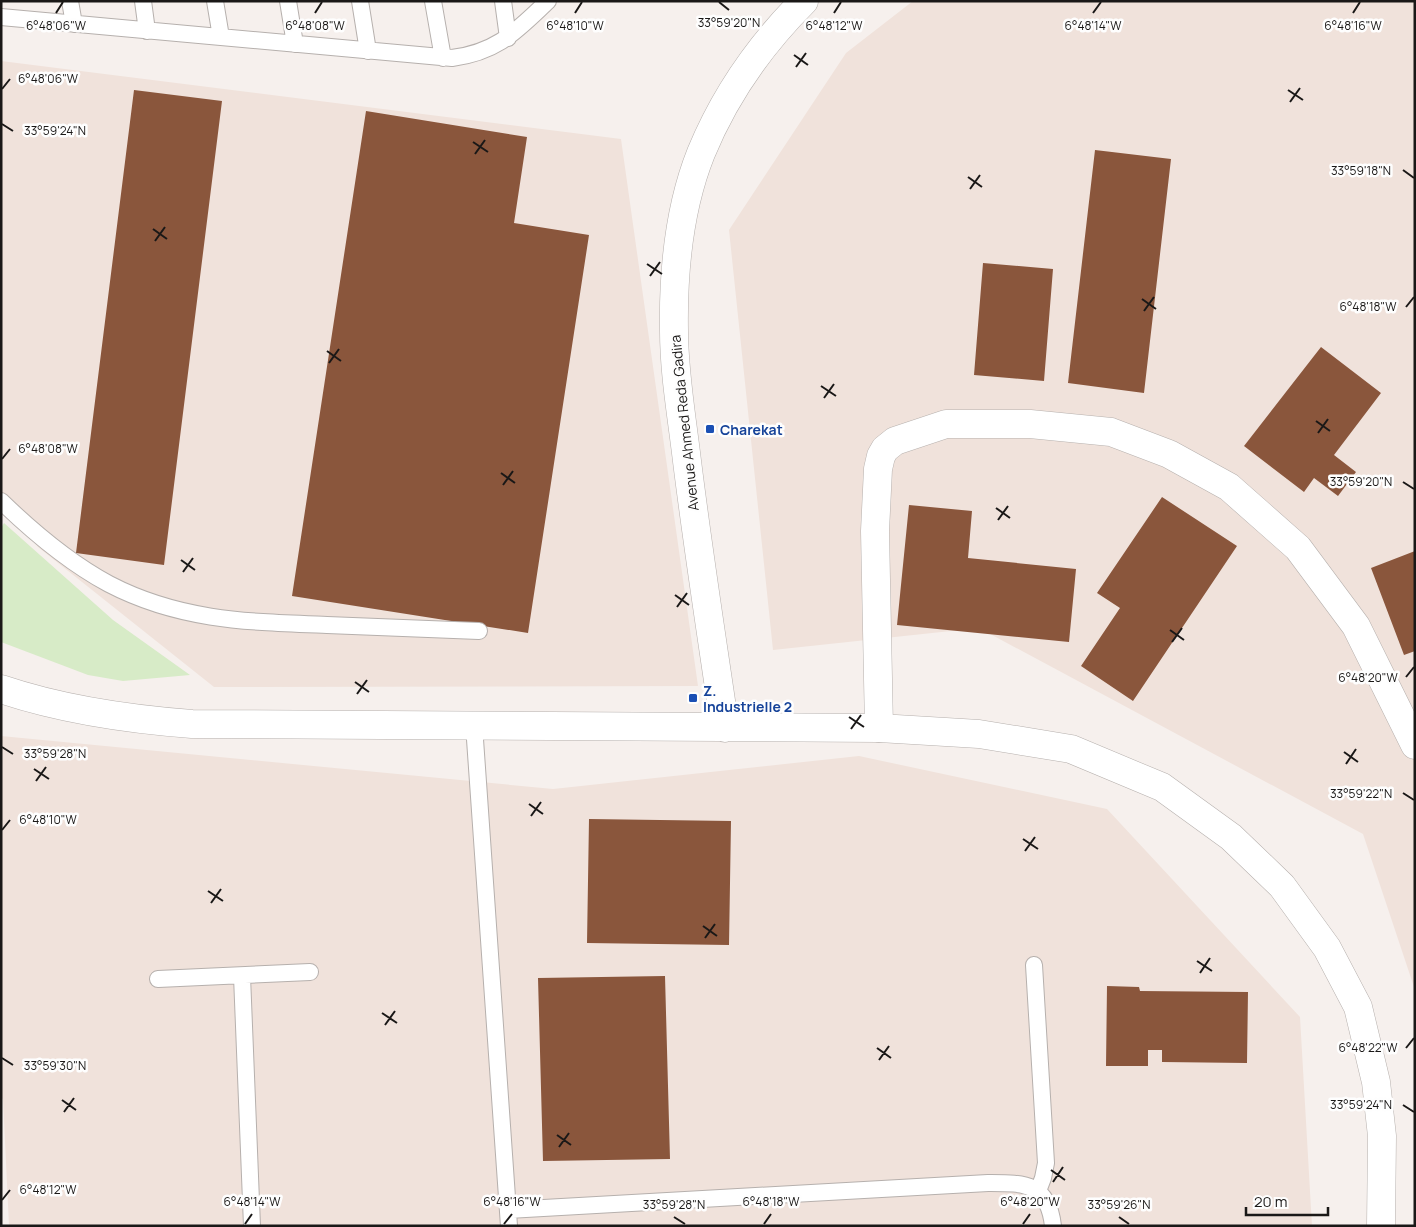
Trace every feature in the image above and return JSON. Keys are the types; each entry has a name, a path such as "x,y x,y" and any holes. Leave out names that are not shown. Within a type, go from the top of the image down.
{"main road":[{"name":"Avenue Ahmed Reda Gadira","path":"725,728 690,487 676,372 674,316 678,252 691,186 701,154 716,122 752,62 804,1"},
{"path":"879,728 875,531 878,469 882,456 885,450 895,441 946,424 1030,424 1111,432 1169,454 1229,487 1298,548 1356,626 1415,745"},
{"path":"1,689 49,703 96,713 172,722 879,728 979,734 1071,748 1162,787 1231,837 1282,886 1327,948 1358,1006 1376,1082 1382,1136 1381,1226"}],"lane":[{"path":"70,1 74,24"},
{"path":"143,1 147,31"},
{"path":"215,1 221,37"},
{"path":"288,1 295,44"},
{"path":"360,1 368,51"},
{"path":"433,1 443,58"},
{"path":"503,1 508,38"},
{"path":"2,15 74,24 443,58 467,56 495,46 508,38 548,1"},
{"path":"1,500 46,542 83,570 150,602 188,613 246,622 479,631"},
{"path":"474,725 509,1218 988,1183 1014,1183 1028,1185 1038,1191 1045,1199 1052,1214 1053,1226"},
{"path":"1034,965 1046,1163 1038,1191"},
{"path":"158,979 310,972"},
{"path":"242,976 252,1226"}],"shaded area":[{"path":"913,1 1415,1 1415,990 1363,834 979,628 773,650 729,230 846,53"},
{"path":"1,61 621,139 698,686 214,687 38,547 1,505"},
{"path":"1,736 553,789 859,756 1107,809 1300,1017 1312,1226 9,1226 3,1099 1,1098"}],"green space":[{"path":"4,523 113,620 190,675 123,681 88,675 1,642 1,528"}],"building":[{"path":"134,90 222,101 164,565 76,553"},
{"path":"366,111 527,137 514,223 589,235 528,633 292,596"},
{"path":"1095,150 1171,159 1144,393 1068,383"},
{"path":"983,263 1053,269 1044,381 974,375"},
{"path":"1321,347 1381,393 1334,455 1356,472 1338,496 1314,478 1304,492 1244,446"},
{"path":"1162,497 1237,546 1133,701 1081,666 1120,608 1097,593"},
{"path":"909,505 972,511 968,558 1076,569 1069,642 897,625"},
{"path":"1415,551 1415,651 1404,655 1371,568"},
{"path":"589,819 731,821 729,945 587,943"},
{"path":"665,976 670,1159 543,1161 538,978"},
{"path":"1107,986 1139,987 1140,991 1248,992 1247,1063 1162,1062 1162,1050 1148,1050 1148,1066 1106,1066"}],"place":[{"name":"Charekat","path":"710,429"},
{"name":"Z. Industrielle 2","path":"693,698"}]}
